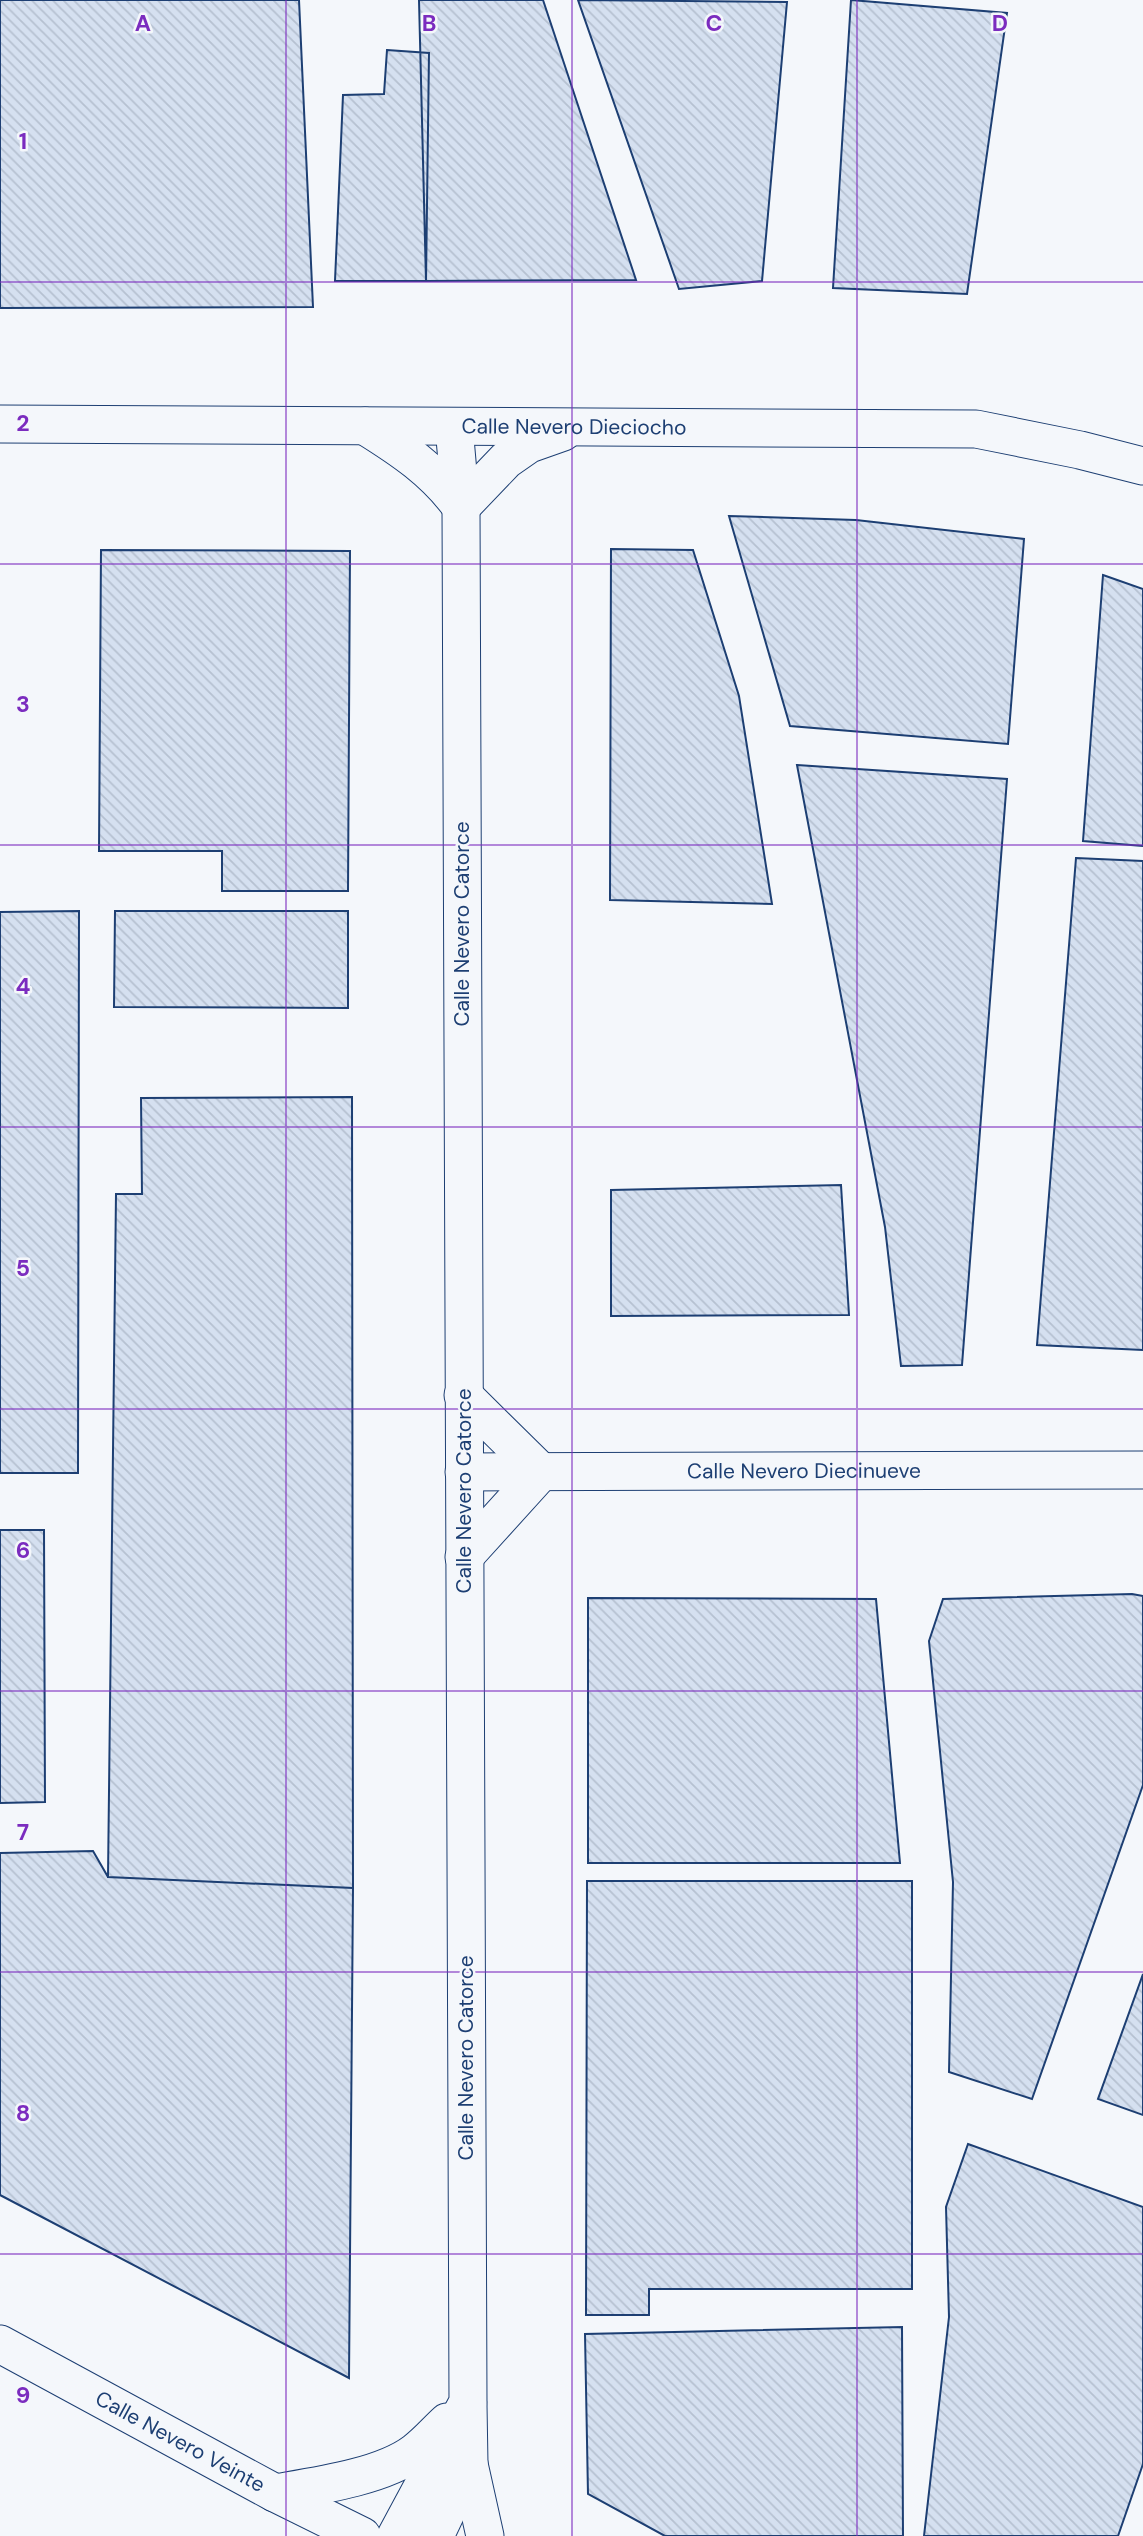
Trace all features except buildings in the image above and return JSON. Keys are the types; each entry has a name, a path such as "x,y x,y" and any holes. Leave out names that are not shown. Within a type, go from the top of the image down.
{"street":[{"name":"Calle Nevero Dieciocho","path":"0,424 976,429 1143,466"},
{"path":"364,426 404,450 431,472 447,486 461,507 506,460 529,444 576,427"},
{"name":"Calle Nevero Catorce","path":"396,2536 468,2402 461,507 465,427"},
{"path":"463,1395 541,1472 464,1557"},
{"name":"Calle Nevero Diecinueve","path":"464,1472 1143,1470"},
{"name":"Calle Nevero Veinte","path":"0,2344 275,2493 362,2536"},
{"path":"468,2402 469,2464 485,2536"},
{"path":"275,2493 328,2484 392,2465 415,2452 468,2402"},
{"path":"435,2536 469,2464"}]}
